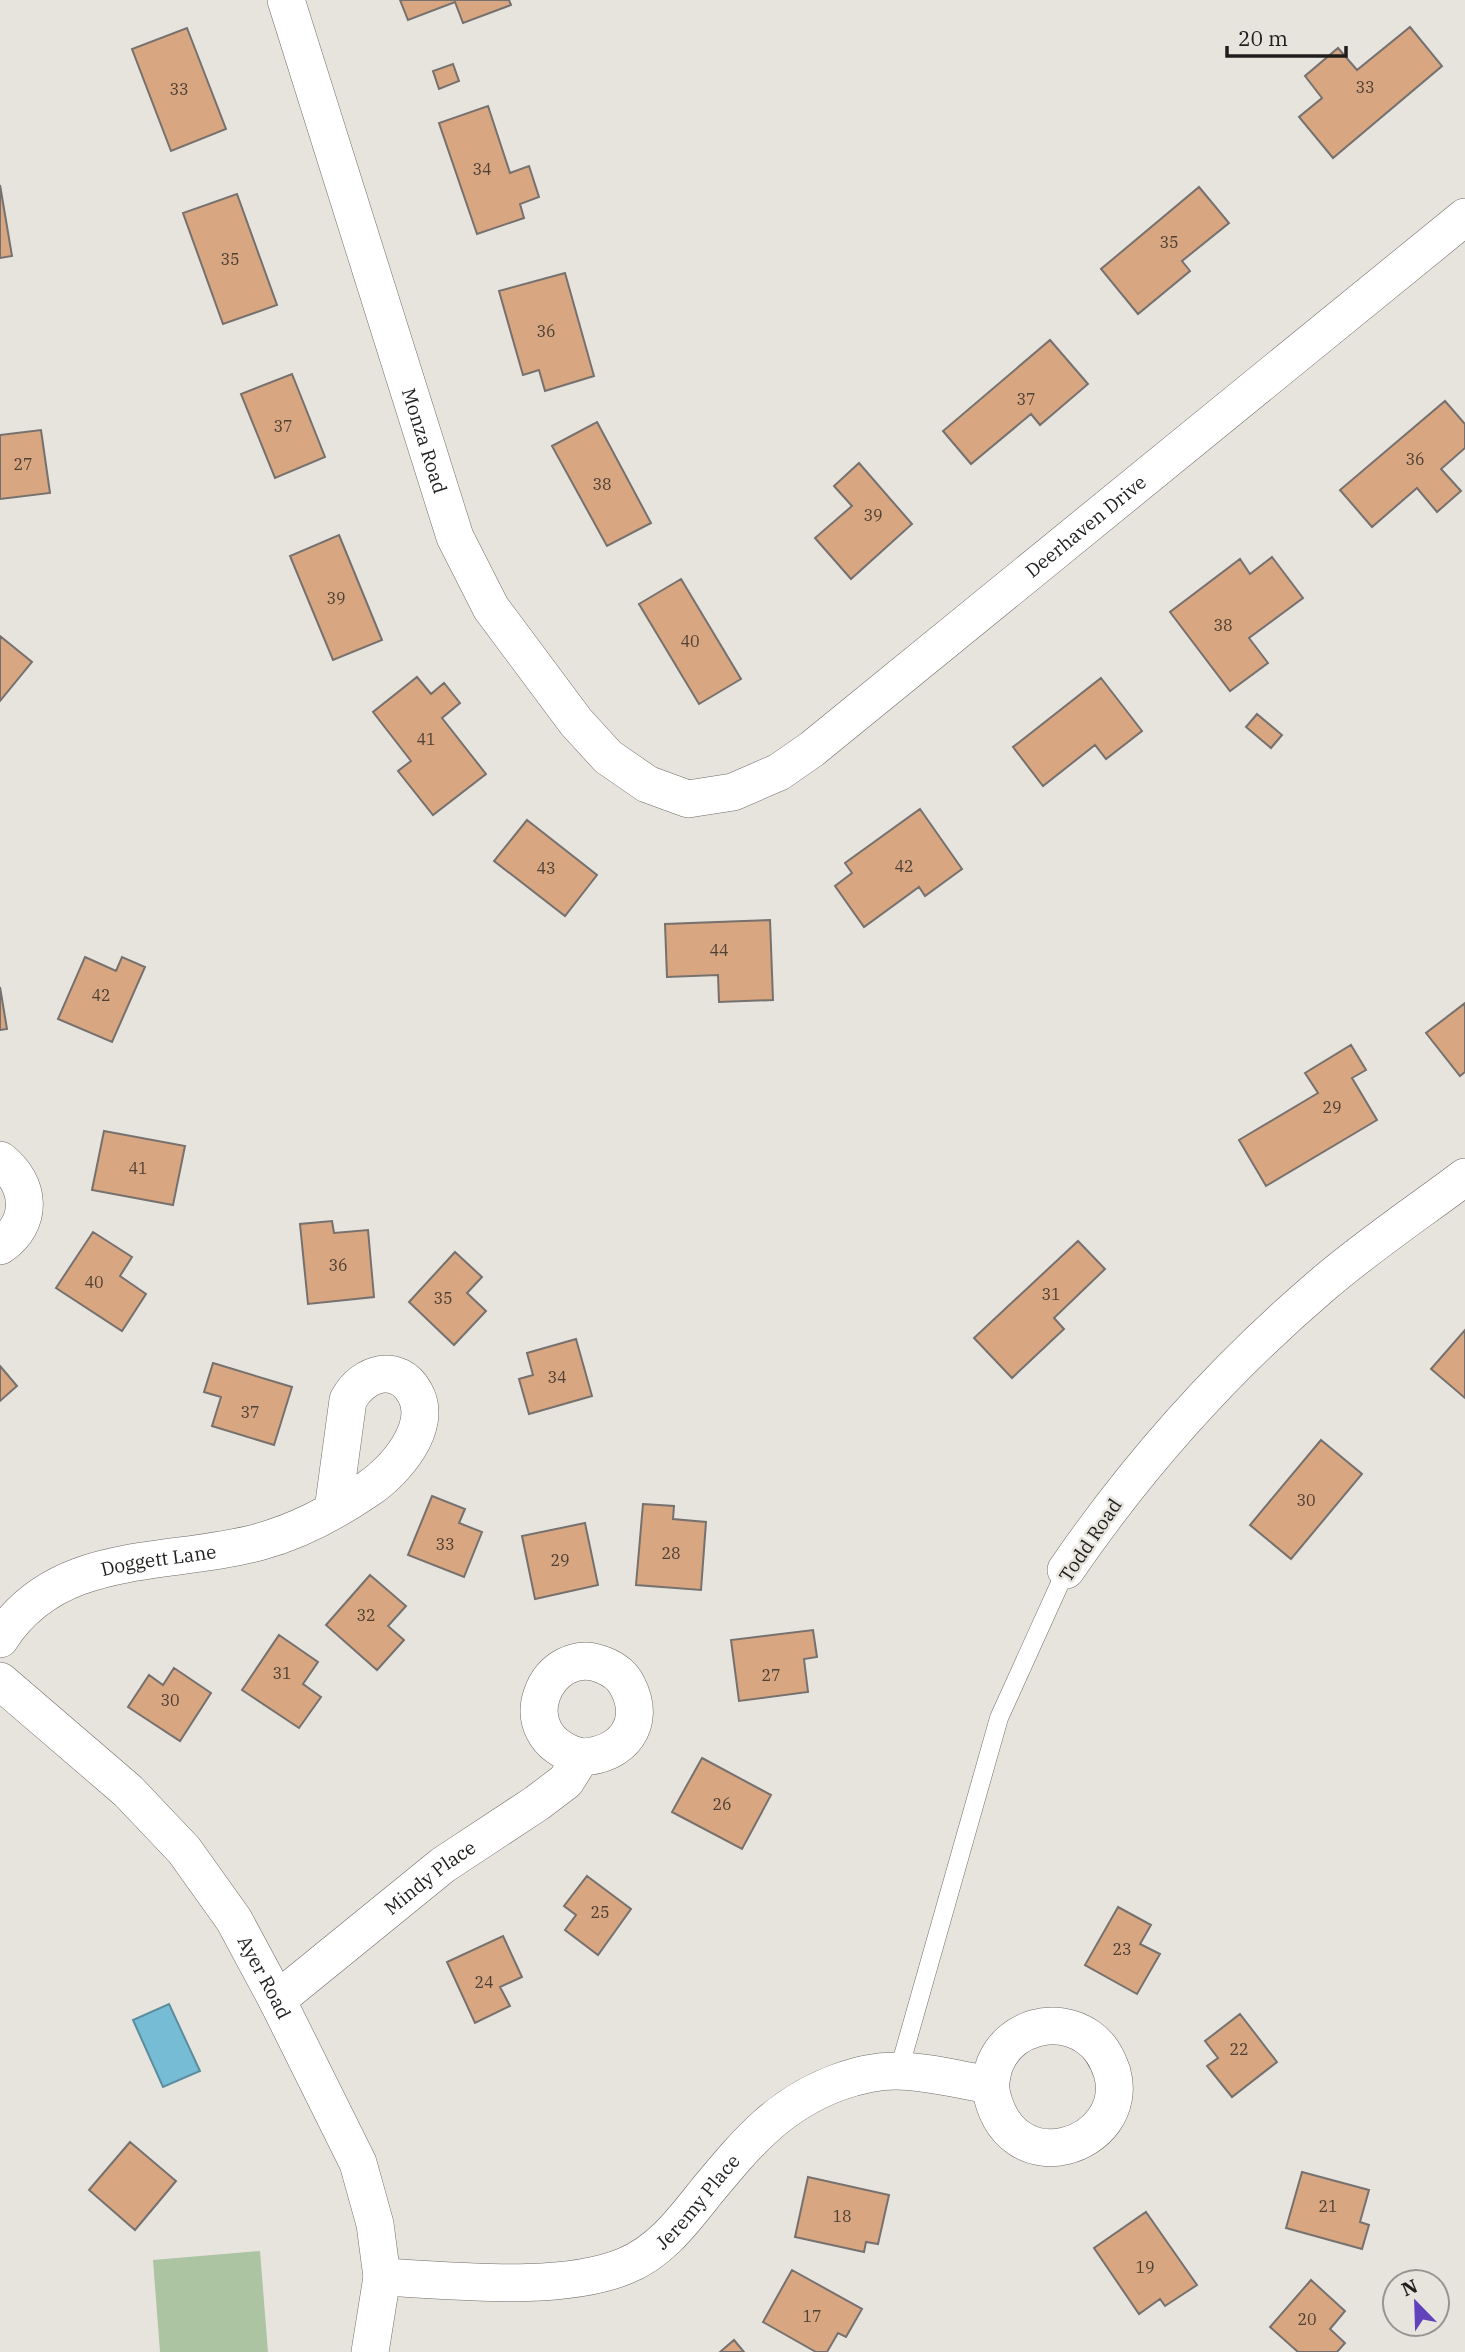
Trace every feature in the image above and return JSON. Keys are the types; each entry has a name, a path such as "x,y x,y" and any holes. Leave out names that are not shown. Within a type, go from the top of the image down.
{"street":[{"name":"Monza Road","path":"286,0 455,537 491,608 576,722 608,757 647,784 688,799"},
{"name":"Deerhaven Drive","path":"688,799 733,792 779,772 812,749 1465,217"},
{"path":"0,1160 13,1170 21,1184 25,1201 23,1218 15,1233 0,1246"},
{"name":"Todd Road","path":"1066,1570 1153,1453 1249,1351 1322,1285 1465,1177"},
{"name":"Doggett Lane","path":"0,1639 11,1622 38,1596 70,1579 106,1567 258,1542 294,1529 333,1510"},
{"name":"Ayer Road","path":"0,1681 128,1791 184,1850 234,1920 358,2163 375,2224 382,2277 370,2352"},
{"name":"Mindy Place","path":"277,2000 443,1865 537,1803 566,1780 581,1757"},
{"name":"Jeremy Place","path":"382,2277 508,2283 583,2278 625,2266 661,2245 736,2157 773,2119 811,2092 870,2071 899,2070 990,2085"}],"lane":[{"name":"Todd Road","path":"899,2070 999,1718 1066,1570"}],"green space":[{"path":"260,2251 268,2352 160,2352 153,2260"}],"water":[{"path":"169,2004 200,2071 163,2087 133,2020"}],"building":[{"path":"400,0 509,0 511,5 463,23 455,2 408,20"},
{"path":"1410,27 1442,66 1333,158 1299,117 1322,98 1305,76 1338,48 1357,70"},
{"path":"187,28 226,129 171,151 132,49"},
{"path":"453,64 459,81 439,89 433,71"},
{"path":"488,106 510,173 529,166 539,197 520,204 524,218 477,234 439,123"},
{"path":"0,185 12,256 0,258"},
{"path":"1199,187 1229,223 1182,261 1190,271 1138,314 1101,269"},
{"path":"237,194 277,305 223,324 183,213"},
{"path":"565,273 594,376 545,391 539,370 523,375 499,291"},
{"path":"1050,340 1088,384 1040,425 1031,414 971,464 943,431"},
{"path":"292,374 325,457 275,478 241,394"},
{"path":"1445,401 1465,424 1465,448 1441,469 1461,491 1437,512 1417,488 1372,527 1340,490"},
{"path":"597,422 651,523 607,546 552,446"},
{"path":"41,430 50,493 0,499 0,435"},
{"path":"859,463 912,524 851,579 815,538 852,506 834,486"},
{"path":"339,535 382,640 333,660 290,556"},
{"path":"1272,557 1303,598 1249,638 1268,663 1230,691 1170,612 1240,559 1250,574"},
{"path":"681,579 741,679 699,704 639,604"},
{"path":"0,636 32,662 0,701"},
{"path":"417,677 431,694 444,683 460,703 442,718 486,774 433,815 398,771 411,761 373,712"},
{"path":"1101,678 1142,731 1106,759 1095,745 1043,786 1013,747"},
{"path":"1257,714 1282,735 1271,748 1246,727"},
{"path":"920,809 962,869 925,896 919,887 864,927 835,886 852,873 845,863"},
{"path":"527,820 597,875 565,916 494,861"},
{"path":"770,920 773,1000 719,1002 718,975 667,977 665,924"},
{"path":"85,957 116,971 122,957 145,967 112,1042 58,1019"},
{"path":"0,987 7,1029 0,1030"},
{"path":"1465,1003 1465,1072 1460,1076 1426,1033"},
{"path":"1351,1045 1366,1070 1352,1078 1377,1120 1266,1186 1239,1140 1318,1093 1305,1073"},
{"path":"104,1131 185,1146 173,1205 92,1190"},
{"path":"332,1221 334,1233 368,1230 374,1297 308,1304 300,1224"},
{"path":"93,1232 132,1257 120,1276 146,1294 122,1331 56,1288"},
{"path":"1078,1241 1105,1269 1054,1318 1064,1329 1012,1378 974,1338"},
{"path":"455,1252 482,1277 467,1293 486,1311 454,1345 409,1302"},
{"path":"1465,1330 1465,1398 1431,1369"},
{"path":"576,1339 592,1396 529,1414 519,1379 533,1375 527,1353"},
{"path":"213,1363 292,1387 274,1445 212,1426 221,1397 204,1392"},
{"path":"0,1366 17,1386 0,1401"},
{"path":"1321,1440 1362,1474 1291,1559 1250,1525"},
{"path":"432,1496 465,1509 459,1523 482,1532 464,1577 408,1555"},
{"path":"643,1504 674,1506 673,1519 706,1522 701,1590 636,1585"},
{"path":"585,1523 598,1585 535,1599 522,1536"},
{"path":"370,1575 406,1606 388,1626 404,1640 377,1670 326,1625"},
{"path":"813,1630 817,1657 804,1659 808,1692 739,1701 731,1640"},
{"path":"279,1635 318,1662 303,1684 321,1697 299,1728 242,1690"},
{"path":"174,1668 211,1693 180,1741 128,1707 149,1675 163,1685"},
{"path":"702,1758 771,1795 742,1849 672,1812"},
{"path":"587,1876 631,1909 598,1955 565,1930 576,1915 564,1906"},
{"path":"1118,1907 1151,1925 1140,1944 1160,1954 1137,1994 1085,1965"},
{"path":"503,1936 522,1977 500,1987 510,2006 475,2023 447,1962"},
{"path":"1240,2014 1277,2062 1232,2097 1207,2066 1218,2058 1205,2041"},
{"path":"130,2142 176,2181 135,2230 89,2190"},
{"path":"1302,2172 1369,2190 1360,2222 1369,2225 1362,2249 1286,2228"},
{"path":"808,2177 889,2195 878,2244 866,2242 864,2252 795,2237"},
{"path":"1146,2212 1197,2285 1165,2306 1160,2299 1139,2314 1094,2248"},
{"path":"792,2270 862,2309 846,2337 838,2333 827,2352 816,2352 763,2322"},
{"path":"1311,2280 1345,2311 1330,2329 1345,2343 1337,2352 1298,2352 1270,2327"},
{"path":"734,2340 744,2352 720,2352"}]}
